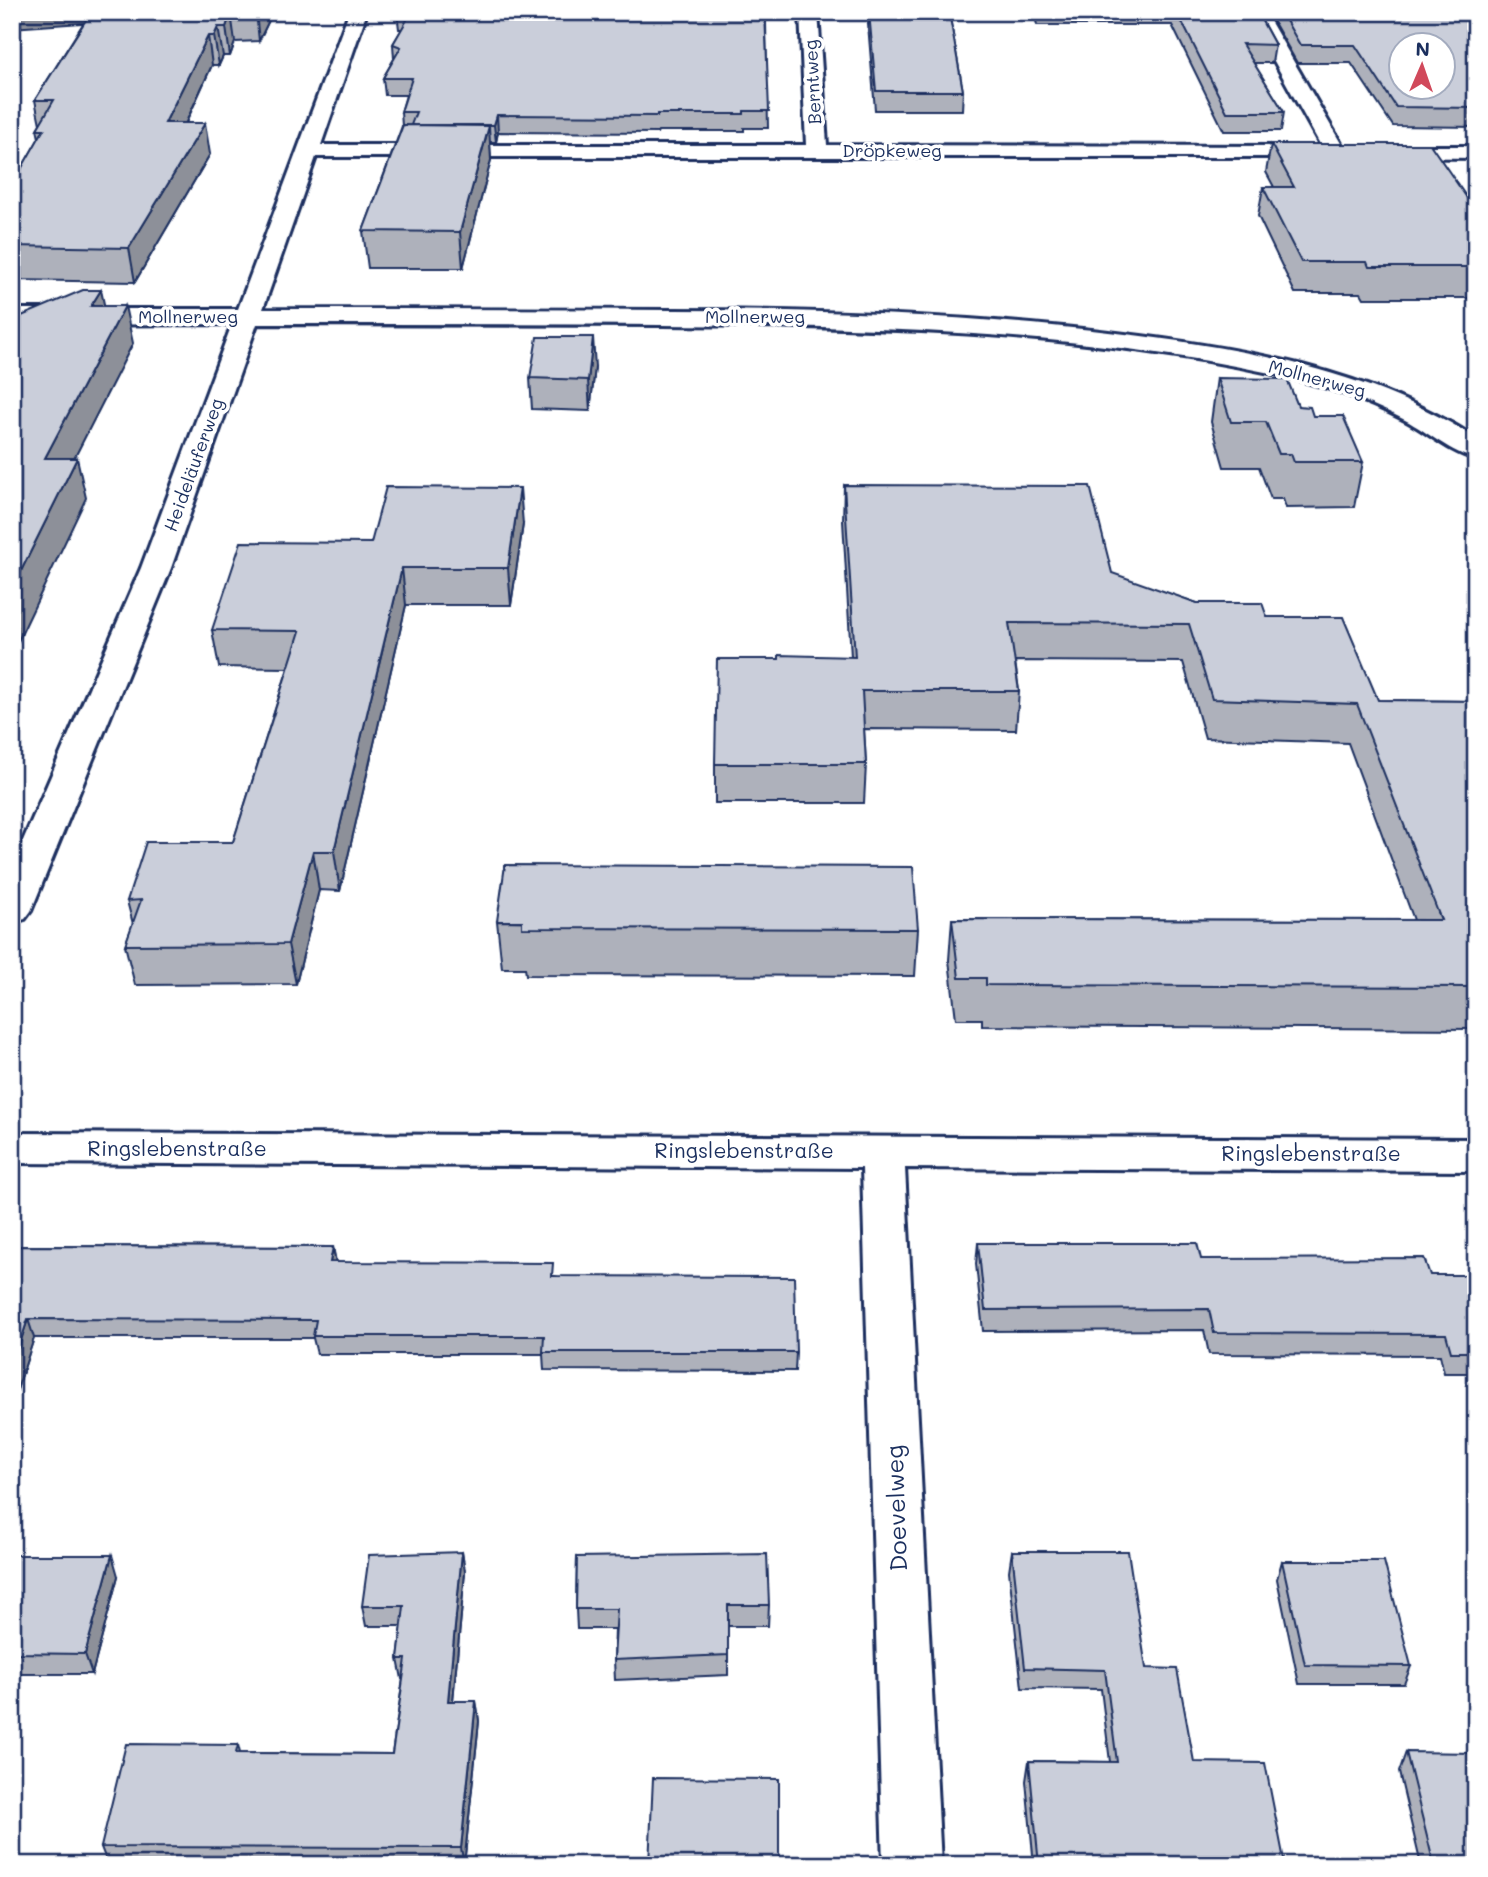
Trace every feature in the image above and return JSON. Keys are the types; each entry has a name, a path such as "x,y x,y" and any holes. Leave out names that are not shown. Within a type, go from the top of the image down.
{"street":[{"name":"Heideläuferweg","path":"12,911 156,568 358,12"},
{"name":"Berntweg","path":"809,12 817,151"},
{"path":"1256,12 1335,152"},
{"name":"Dröpkeweg","path":"309,150 1476,152"},
{"name":"Mollnerweg","path":"12,317 801,317 1042,331 1180,349 1282,367 1339,382 1429,419 1476,451"},
{"name":"Ringslebenstraße","path":"12,1148 1476,1156"},
{"name":"Doevelweg","path":"883,1152 912,1865"}],"building":[{"path":"91,12 256,12 231,13 226,27 218,27 214,36 208,36 165,123 205,123 129,248 12,246 12,185 44,129 37,129 54,100 35,100"},
{"path":"397,12 765,12 769,111 657,116 497,115 494,125 411,125 416,112 401,112 412,78 383,78 401,47 393,44 411,13"},
{"path":"869,12 949,12 963,91 876,91"},
{"path":"1177,12 1257,12 1275,45 1242,44 1284,112 1227,112"},
{"path":"1281,12 1476,12 1476,108 1396,107 1393,102 1456,102 1456,32 1386,32 1386,92 1355,45 1300,45"},
{"path":"403,125 489,126 460,232 363,231"},
{"path":"1271,144 1430,144 1476,211 1476,267 1369,267 1367,262 1301,262 1263,187 1294,187"},
{"path":"83,290 101,290 91,306 125,306 45,458 77,458 12,589 12,320"},
{"path":"537,337 593,337 588,380 530,378"},
{"path":"1217,378 1287,379 1298,406 1310,407 1313,416 1343,416 1363,462 1294,462 1291,454 1279,454 1266,422 1231,422"},
{"path":"844,485 1090,486 1112,573 1197,603 1262,603 1267,617 1343,617 1378,700 1476,701 1476,987 986,985 986,978 959,978 952,919 1441,920 1357,704 1212,699 1189,624 1009,623 1019,691 862,691 866,764 715,764 717,659 779,659 779,655 855,657"},
{"path":"386,487 520,488 508,568 402,568 334,851 313,851 288,944 125,945 141,900 127,901 146,842 233,842 300,631 212,630 241,542 371,543"},
{"path":"505,865 913,867 918,929 522,928 522,921 497,921"},
{"path":"978,1243 1197,1243 1201,1259 1424,1258 1430,1275 1476,1275 1476,1352 1451,1352 1446,1334 1214,1333 1209,1309 985,1310"},
{"path":"12,1246 333,1247 330,1262 553,1263 552,1276 794,1277 796,1352 543,1352 544,1336 313,1336 316,1320 28,1319 12,1367"},
{"path":"1012,1551 1128,1551 1146,1668 1177,1669 1194,1762 1265,1763 1285,1865 1039,1865 1029,1761 1117,1762 1105,1670 1025,1668"},
{"path":"462,1552 448,1701 476,1701 461,1848 101,1847 126,1744 238,1745 236,1753 392,1754 406,1659 398,1659 404,1606 362,1606 369,1555"},
{"path":"767,1554 769,1605 728,1605 728,1655 614,1660 617,1609 576,1609 577,1557"},
{"path":"12,1555 112,1555 85,1654 12,1653"},
{"path":"1282,1561 1384,1561 1411,1666 1305,1665"},
{"path":"1406,1752 1476,1753 1476,1865 1434,1865"},
{"path":"653,1778 779,1779 779,1865 649,1865"}]}
